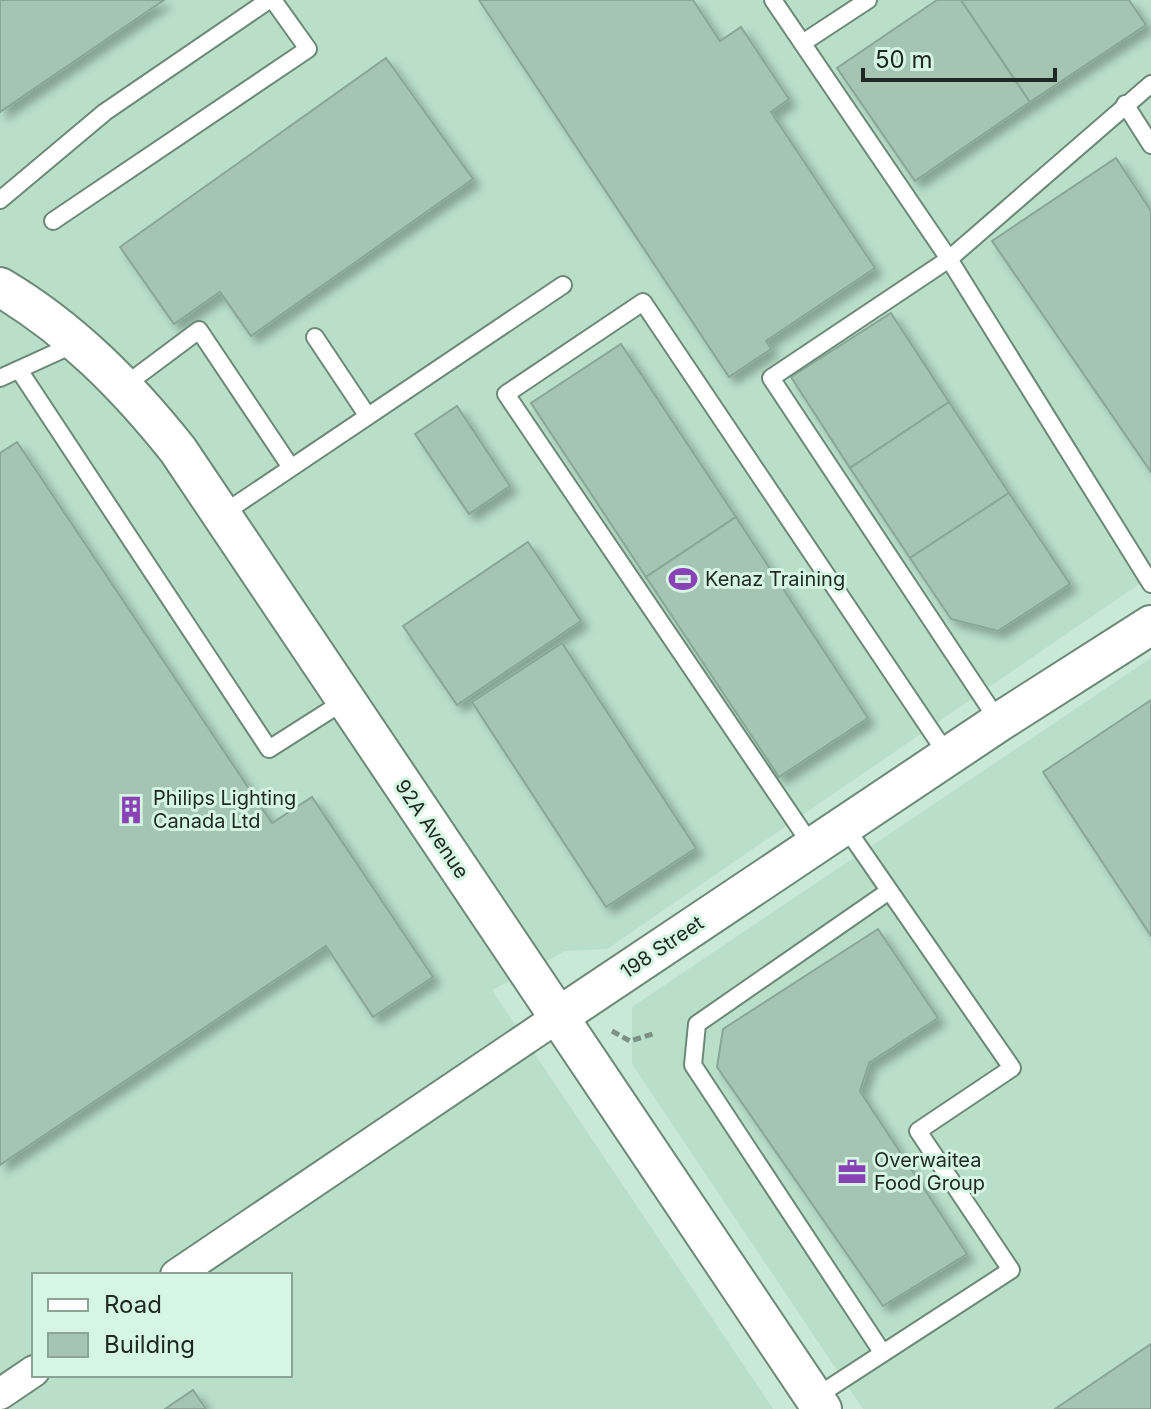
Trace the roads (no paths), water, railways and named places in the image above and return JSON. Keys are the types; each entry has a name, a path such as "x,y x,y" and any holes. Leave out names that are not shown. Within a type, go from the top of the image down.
{"street":[{"name":"92A Avenue","path":"0,287 78,342 124,386 178,450 818,1404"},
{"name":"198 Street","path":"179,1273 812,846 1151,625"},
{"path":"0,1394 32,1372"}],"lane":[{"path":"0,200 105,112 271,0 308,49 53,221"},
{"path":"773,0 949,259 1151,584"},
{"path":"804,42 868,0"},
{"path":"999,722 771,378 949,259 1151,84"},
{"path":"1125,104 1151,145"},
{"path":"221,515 563,285"},
{"path":"812,846 506,394 643,302 948,756"},
{"path":"124,386 199,330 290,466"},
{"path":"315,337 367,415"},
{"path":"0,378 78,342"},
{"path":"19,370 269,749 346,700"},
{"path":"818,1404 882,1352 906,1342 1011,1270 918,1131 1012,1068 844,825"},
{"path":"882,1352 693,1065 697,1024 889,891"}],"place":[{"name":"Kenaz Training","path":"683,579"},
{"name":"Philips Lighting Canada Ltd","path":"131,810"},
{"name":"Overwaitea Food Group","path":"852,1172"}]}
